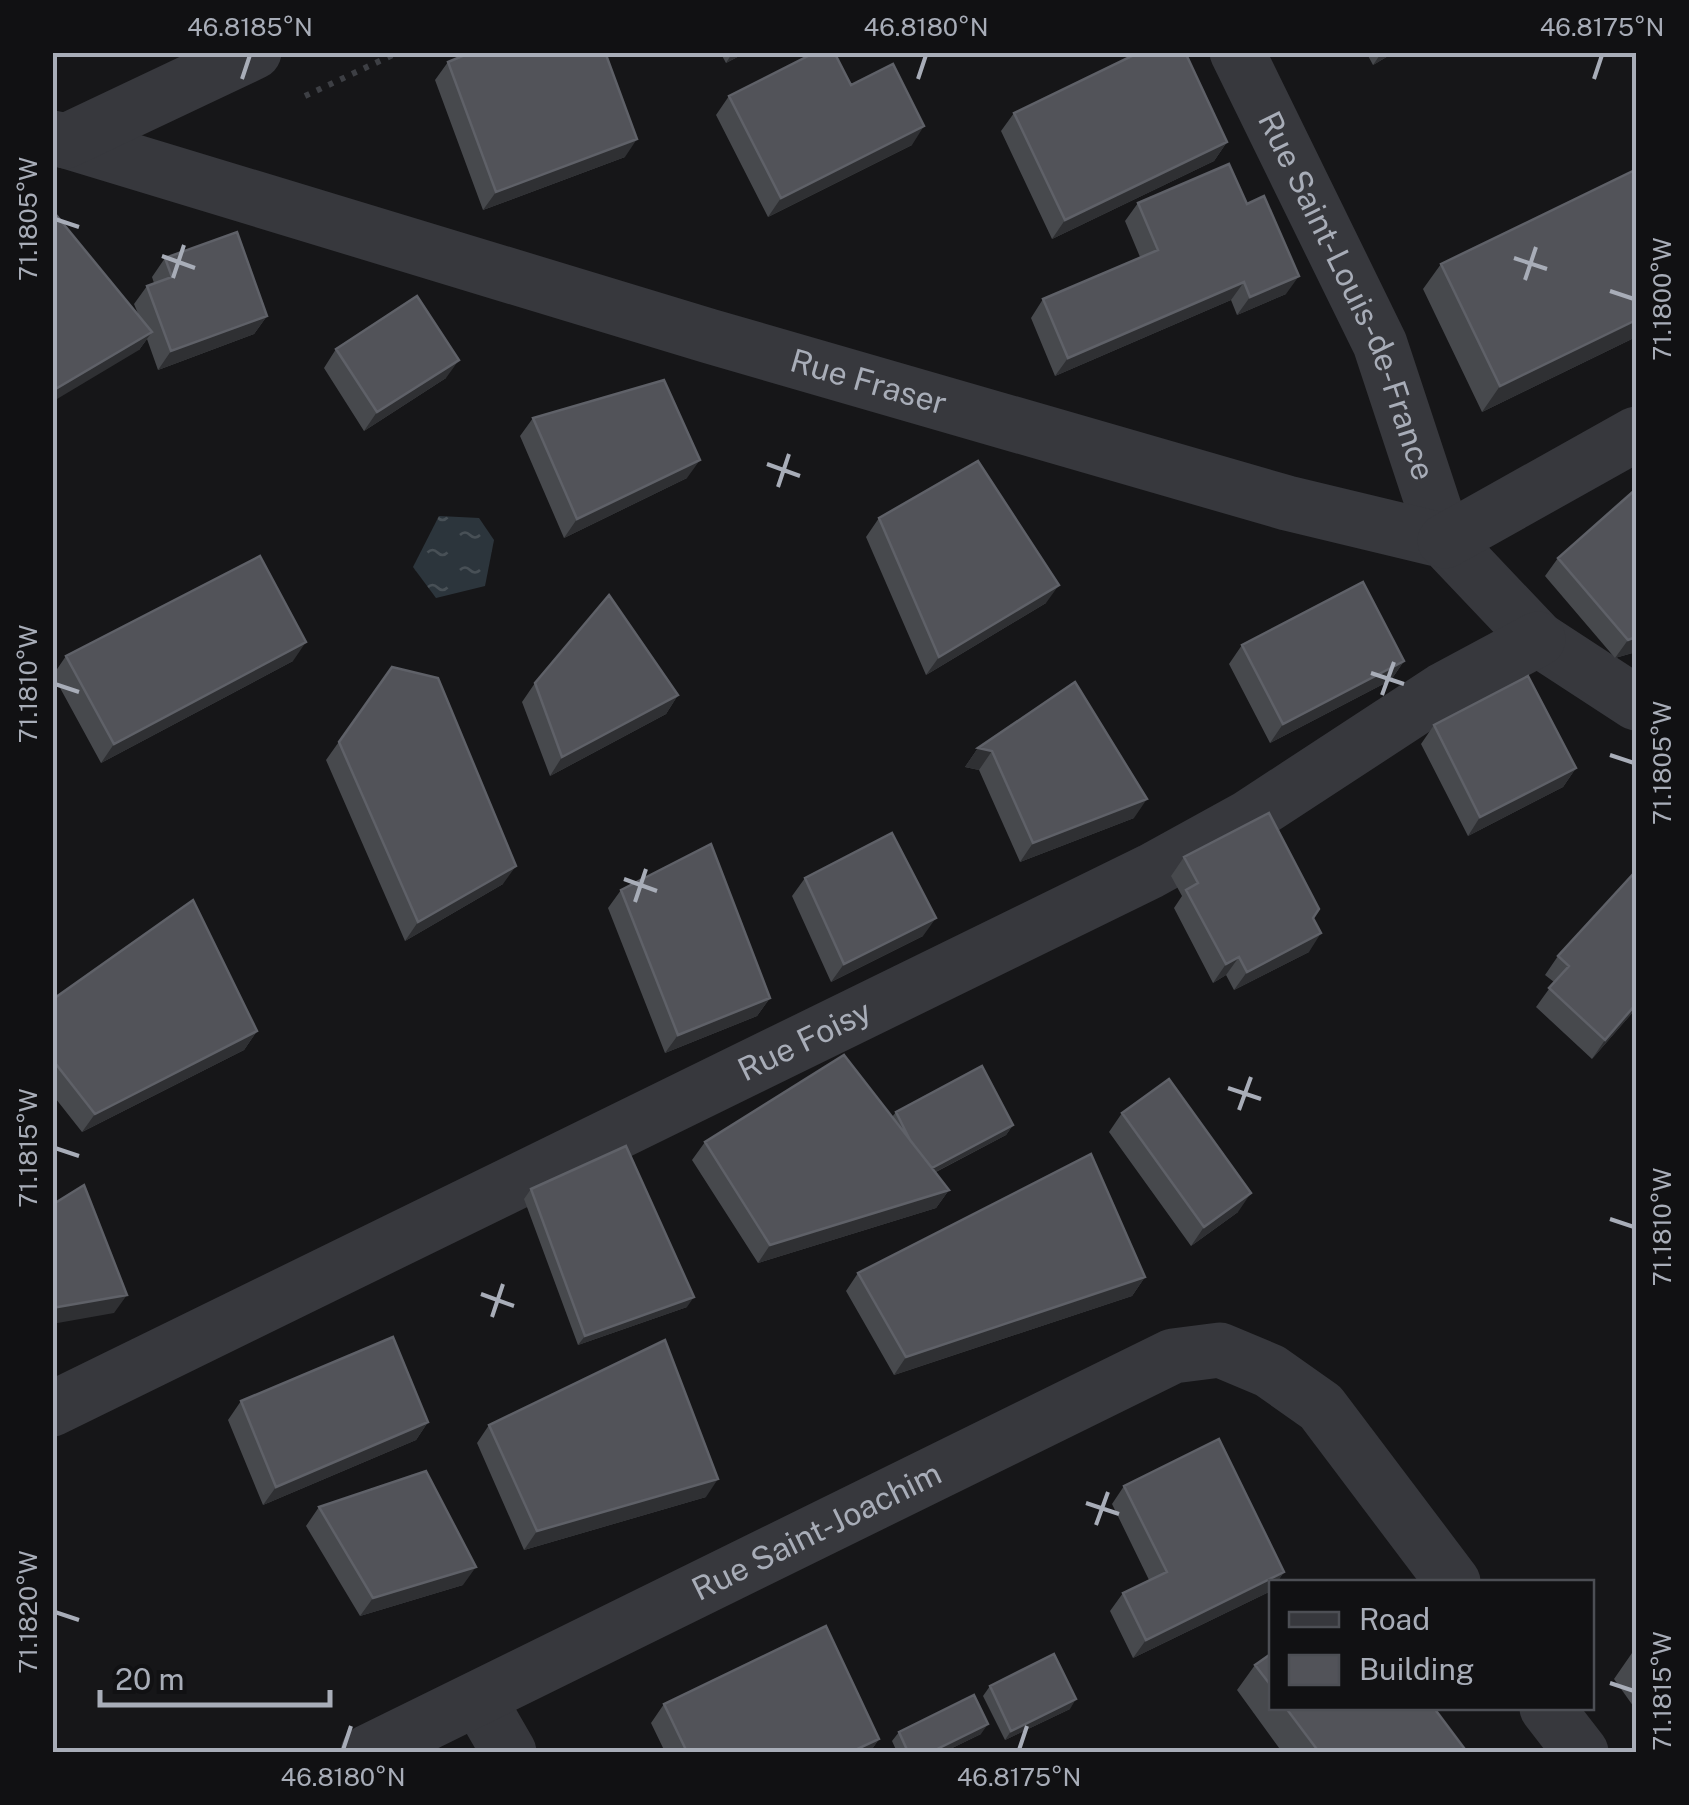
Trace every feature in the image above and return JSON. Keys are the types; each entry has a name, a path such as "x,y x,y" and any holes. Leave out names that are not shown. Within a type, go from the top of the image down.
{"street":[{"path":"59,140 254,52"},
{"name":"Rue Saint-Louis-de-France","path":"1237,52 1380,344 1444,541"},
{"name":"Rue Fraser","path":"59,140 1287,504 1444,541"},
{"path":"1636,434 1444,541 1538,639 1636,702"},
{"name":"Rue Foisy","path":"52,1409 1151,871 1250,817 1443,690 1538,639"},
{"name":"Rue Saint-Joachim","path":"368,1752 1173,1356 1220,1350 1270,1371 1321,1407 1451,1580"},
{"path":"479,1700 509,1752"},
{"path":"1549,1710 1581,1752"}],"water":[{"path":"439,516 479,518 494,540 485,586 436,598 413,567"}],"building":[{"path":"472,52 605,52 637,139 496,192 448,62"},
{"path":"816,52 834,52 851,85 893,64 924,126 781,198 729,96"},
{"path":"1140,52 1185,52 1227,142 1065,220 1014,113"},
{"path":"1229,164 1247,204 1264,196 1299,276 1250,297 1244,282 1068,358 1043,299 1158,250 1138,203"},
{"path":"1633,171 1636,320 1500,386 1441,264"},
{"path":"52,210 152,332 52,391"},
{"path":"237,232 267,316 171,351 147,286 172,277 165,258"},
{"path":"417,296 459,360 377,412 336,349"},
{"path":"664,380 700,460 577,519 533,418"},
{"path":"978,461 1059,585 939,657 879,518"},
{"path":"1636,489 1636,637 1628,640 1558,558"},
{"path":"260,556 306,642 114,744 66,656"},
{"path":"1363,582 1404,661 1283,724 1242,645"},
{"path":"609,595 678,695 562,757 535,683"},
{"path":"392,667 438,678 516,866 418,922 339,742"},
{"path":"1528,676 1576,768 1480,817 1434,725"},
{"path":"1075,682 1147,799 1033,843 992,751 978,748"},
{"path":"1269,813 1319,909 1313,918 1321,933 1247,972 1239,957 1226,964 1186,890 1198,883 1184,857"},
{"path":"892,833 936,918 844,964 805,878"},
{"path":"711,844 770,998 678,1035 621,890"},
{"path":"1636,871 1636,1004 1605,1040 1549,988 1569,966 1558,956"},
{"path":"193,900 257,1031 95,1114 52,1059 52,1000"},
{"path":"844,1055 949,1190 770,1245 705,1142"},
{"path":"982,1066 1013,1125 932,1168 910,1140 896,1112"},
{"path":"1169,1079 1251,1193 1204,1227 1122,1113"},
{"path":"626,1146 694,1297 585,1336 531,1189"},
{"path":"1091,1154 1145,1277 906,1357 858,1273"},
{"path":"84,1185 127,1295 52,1308 52,1205"},
{"path":"393,1337 428,1422 276,1487 241,1401"},
{"path":"665,1340 718,1479 537,1531 489,1425"},
{"path":"1219,1439 1284,1572 1146,1640 1123,1593 1167,1572 1124,1486"},
{"path":"426,1471 476,1567 373,1598 319,1507"},
{"path":"826,1626 879,1739 851,1752 687,1752 664,1704"},
{"path":"1054,1654 1076,1699 1011,1731 990,1686"},
{"path":"1269,1655 1269,1683 1255,1665"},
{"path":"974,1695 988,1724 931,1752 908,1752 899,1732"},
{"path":"1288,1710 1436,1710 1467,1752 1319,1752"}]}
